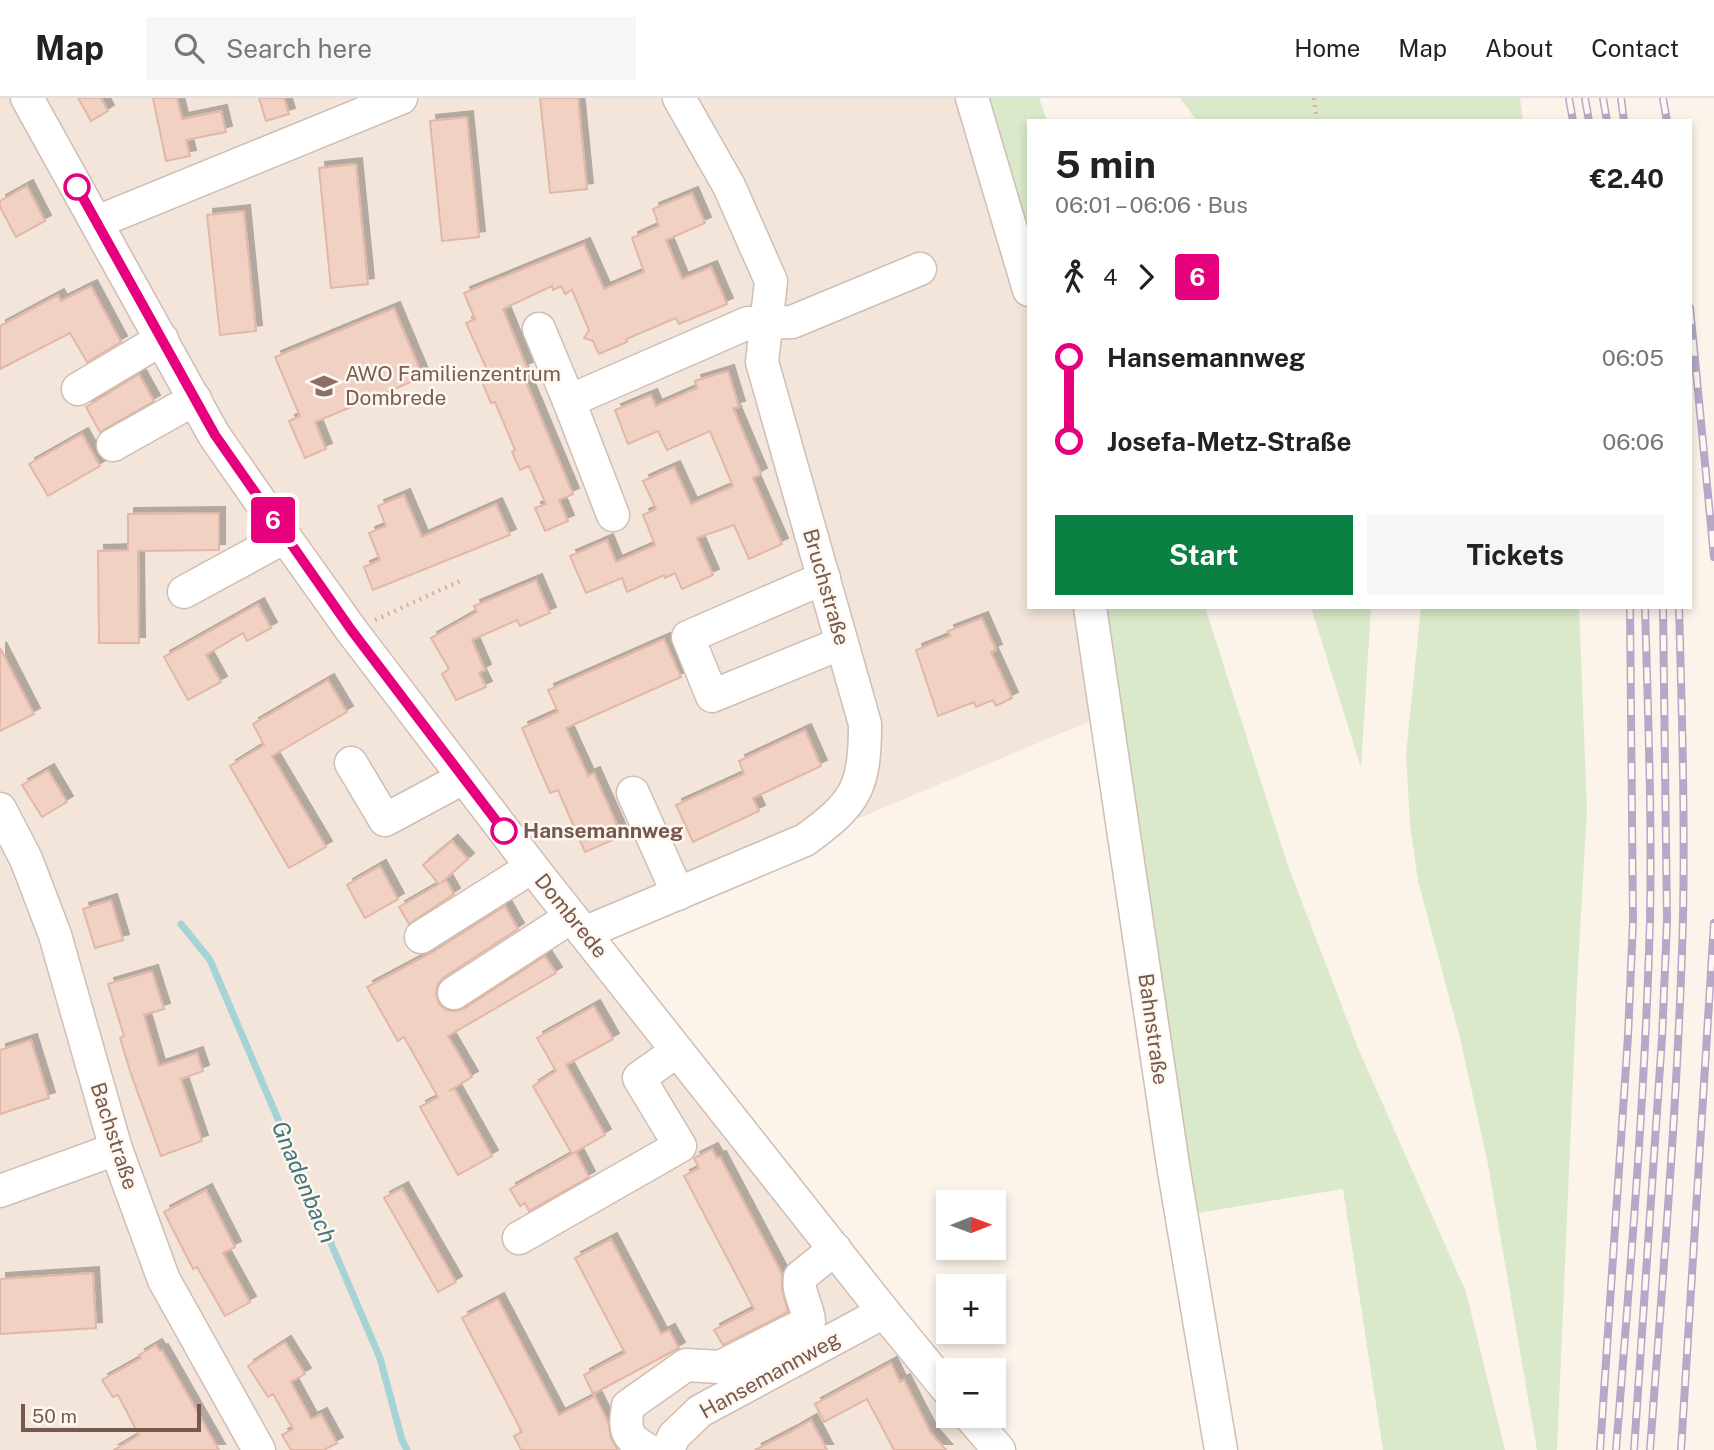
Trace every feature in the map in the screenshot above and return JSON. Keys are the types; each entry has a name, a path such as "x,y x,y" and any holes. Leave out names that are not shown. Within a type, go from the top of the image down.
{"street":[{"name":"Dombrede","path":"27,98 215,435 285,537 352,631 532,867 936,1375"},
{"path":"97,222 401,98"},
{"name":"Bruchstraße","path":"454,993 578,925 678,894 805,840 835,818 856,792 865,762 865,724 762,362 771,281 729,186 679,98"},
{"path":"972,98 1027,283"},
{"path":"569,401 748,323 792,322 920,269"},
{"path":"539,329 613,515"},
{"path":"78,389 162,339"},
{"path":"113,445 195,400"},
{"path":"184,592 285,537"},
{"path":"824,578 688,637 712,696 842,643"},
{"name":"Bahnstraße","path":"1090,609 1173,1166 1221,1450"},
{"path":"351,762 386,820 463,778"},
{"path":"633,793 678,894"},
{"name":"Bachstraße","path":"0,808 26,859 55,936 116,1149 164,1280 259,1450"},
{"path":"421,937 532,867"},
{"path":"519,1238 680,1146 639,1078 677,1051"},
{"path":"0,1191 116,1149"},
{"path":"816,1333 798,1287 800,1277 835,1249"},
{"name":"Hansemannweg","path":"668,1450 674,1436 701,1411 727,1380 816,1333 884,1312"},
{"path":"648,1450 631,1438 625,1424 628,1406 686,1365 727,1380"},
{"path":"980,1428 999,1450"}],"path":[{"path":"1314,98 1317,119"},
{"path":"352,631 460,581"}],"shaded area":[{"path":"0,98 967,98 1027,289 1027,609 1090,609 1107,714 585,933 936,1375 936,1428 980,1428 999,1450 0,1450"}],"green space":[{"path":"973,98 1039,98 1046,119 1027,119 1027,282"},
{"path":"1180,98 1520,98 1523,119 1196,119"},
{"path":"1091,609 1206,609 1288,866 1358,1048 1466,1292 1505,1450 1383,1450 1343,1189 1191,1214"},
{"path":"1312,609 1371,609 1361,768"},
{"path":"1421,609 1579,609 1587,809 1557,1450 1537,1450 1487,1159 1460,1038 1418,881 1410,825 1406,754"}],"building":[{"path":"78,98 101,98 108,111 91,121"},
{"path":"153,98 177,98 182,119 221,111 226,132 186,140 190,156 166,161"},
{"path":"259,98 284,98 289,114 266,121"},
{"path":"540,98 578,98 587,189 550,193"},
{"path":"467,117 479,237 442,241 430,121"},
{"path":"356,164 368,284 331,288 319,168"},
{"path":"27,186 45,221 16,237 0,207 0,201"},
{"path":"692,193 705,223 666,240 682,279 711,267 727,304 679,324 676,318 626,339 627,342 599,354 593,341 584,338 589,330 572,290 565,294 561,286 553,290 552,286 503,309 527,368 521,370 573,494 559,500 568,521 545,531 535,508 546,504 529,466 520,470 512,452 515,450 495,402 491,403 483,384 489,374 466,323 475,319 464,293 584,244 604,289 644,272 632,238 659,226 653,209"},
{"path":"244,211 256,331 220,335 207,215"},
{"path":"91,286 121,342 87,362 70,333 0,369 0,326 58,295 61,301"},
{"path":"394,308 423,377 315,422 326,449 305,458 289,421 300,416 275,357"},
{"path":"728,371 739,407 733,408 761,474 753,478 782,544 749,559 734,525 697,538 713,575 682,589 675,573 665,578 664,575 627,592 622,578 586,593 570,556 607,540 616,562 655,545 643,515 656,509 643,481 674,467 691,504 733,486 710,431 667,450 658,431 628,444 615,410 651,395 656,406 697,388 695,381"},
{"path":"139,374 154,401 100,432 86,407"},
{"path":"82,434 100,466 48,496 29,464"},
{"path":"404,495 422,537 496,504 510,535 373,590 364,567 380,560 369,533 386,526 378,506"},
{"path":"219,513 219,550 138,551 139,643 99,643 98,551 128,550 128,514"},
{"path":"536,580 550,613 520,626 517,620 472,640 485,670 479,673 486,687 456,700 442,674 449,669 431,638 477,612 474,606"},
{"path":"258,604 271,628 247,641 243,633 206,655 221,682 188,700 164,657"},
{"path":"982,618 996,650 991,652 1012,698 996,706 993,700 976,707 974,702 938,716 916,650 950,636 948,631"},
{"path":"664,639 681,677 566,728 588,776 594,773 622,836 585,852 558,790 550,793 522,728 558,712 548,690"},
{"path":"0,648 34,714 0,731"},
{"path":"328,680 347,712 272,756 326,847 289,868 230,766 264,745 253,724"},
{"path":"805,730 821,766 753,798 759,811 693,842 676,805 744,774 739,761"},
{"path":"48,770 67,802 42,817 22,785"},
{"path":"452,841 468,859 441,883 446,880 454,894 409,924 399,907 439,884 423,865"},
{"path":"380,866 398,899 365,918 347,885"},
{"path":"111,900 123,940 95,948 83,909"},
{"path":"505,906 518,929 443,978 436,993 439,1004 446,1010 463,1009 545,956 556,973 448,1036 472,1077 449,1091 454,1088 492,1156 458,1175 420,1107 438,1097 404,1037 398,1041 367,987 431,953"},
{"path":"152,971 164,1009 144,1015 159,1066 197,1053 203,1071 181,1079 202,1141 161,1156 131,1074 120,1038 124,1036 108,984"},
{"path":"594,1006 613,1039 566,1065 605,1135 572,1154 533,1086 556,1071 537,1038"},
{"path":"31,1040 49,1098 0,1114 0,1050"},
{"path":"712,1149 717,1158 720,1157 782,1274 782,1290 788,1312 723,1345 714,1330 754,1309 684,1176 699,1168 694,1158"},
{"path":"576,1152 589,1177 529,1211 525,1203 520,1206 510,1189"},
{"path":"402,1188 456,1282 438,1292 384,1198"},
{"path":"206,1190 235,1247 223,1253 250,1302 225,1316 197,1267 193,1269 164,1212"},
{"path":"611,1239 661,1334 669,1330 679,1348 593,1394 584,1375 625,1353 575,1258"},
{"path":"93,1273 96,1328 0,1334 0,1279"},
{"path":"498,1299 559,1415 595,1396 618,1450 521,1450 514,1436 522,1432 462,1318"},
{"path":"285,1342 305,1374 291,1382 311,1419 321,1414 337,1443 324,1450 291,1450 282,1435 293,1429 273,1394 268,1397 248,1366"},
{"path":"156,1345 162,1350 219,1450 114,1450 139,1435 118,1395 113,1397 102,1380 141,1358 139,1355"},
{"path":"891,1363 900,1382 904,1380 931,1433 946,1450 894,1450 867,1399 824,1422 815,1404"},
{"path":"811,1420 827,1450 755,1450 792,1431"}],"waterway":[{"name":"Gnadenbach","path":"181,924 210,960 380,1358 407,1450"}],"railway":[{"path":"1569,98 1573,119"},
{"path":"1585,98 1589,119"},
{"path":"1603,98 1607,119"},
{"path":"1621,98 1624,119"},
{"path":"1663,98 1667,119"},
{"path":"1692,329 1714,557"},
{"path":"1600,1450 1628,1036 1633,921 1630,609"},
{"path":"1616,1450 1632,1252 1648,986 1650,803 1645,609"},
{"path":"1634,1450 1662,1038 1667,922 1663,609"},
{"path":"1650,1450 1681,986 1683,803 1679,609"},
{"path":"1681,1450 1714,923"}],"bus line":[{"name":"6","path":"77,187 215,435 352,631 504,831"}],"place":[{"name":"AWO Familienzentrum Dombrede","path":"324,386"},
{"name":"Hansemannweg","path":"504,831"}]}
